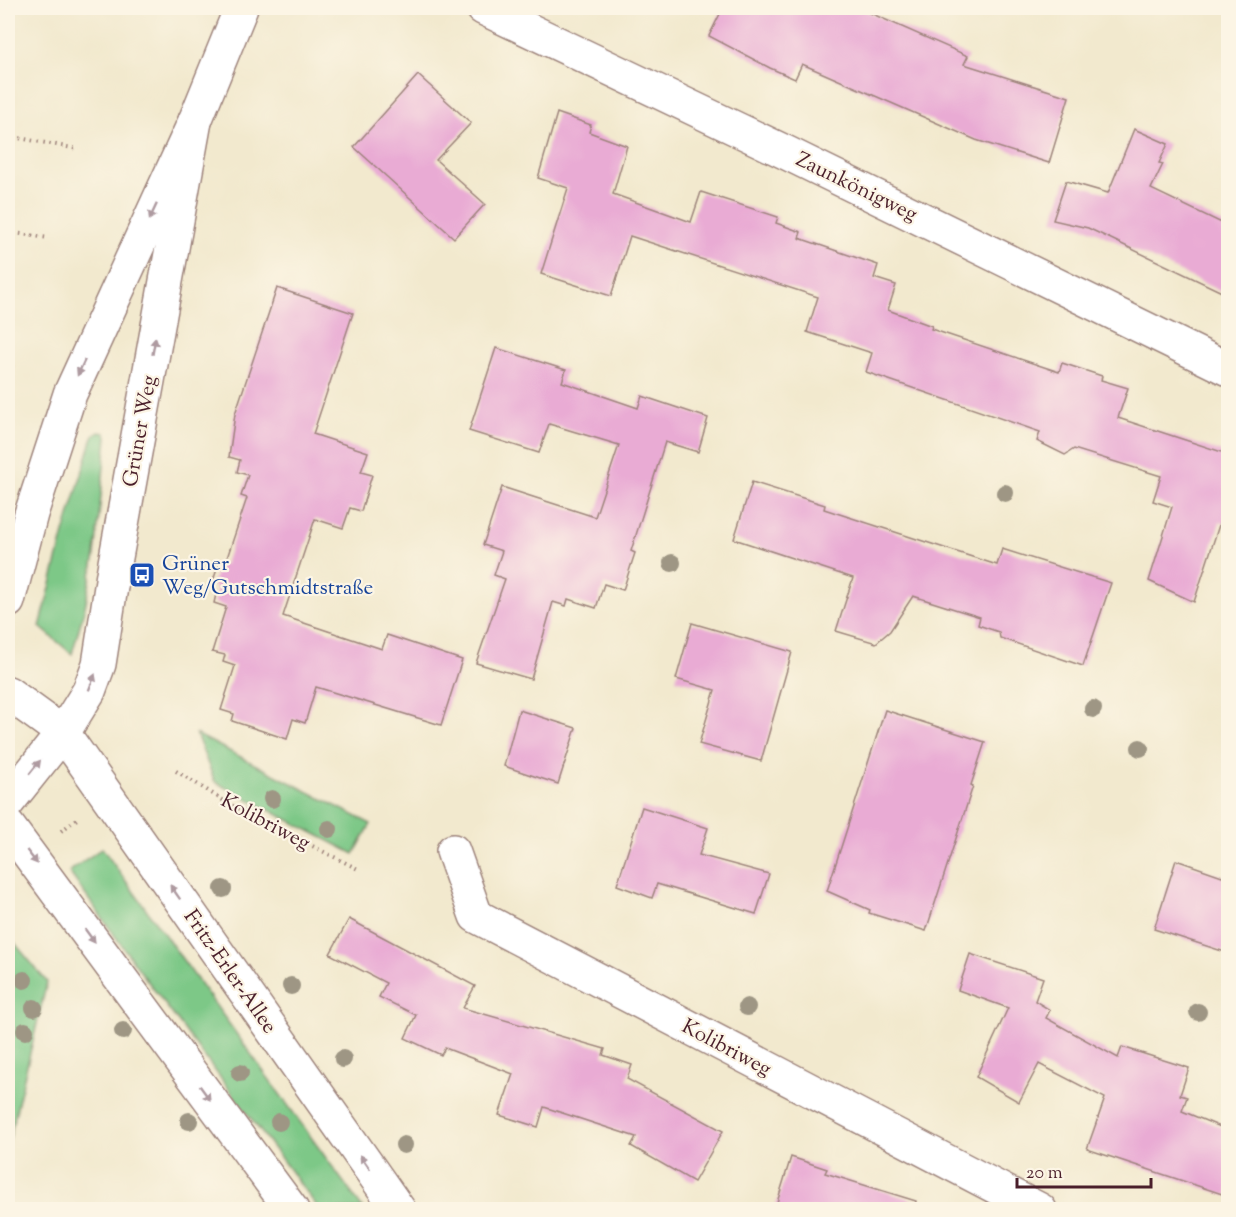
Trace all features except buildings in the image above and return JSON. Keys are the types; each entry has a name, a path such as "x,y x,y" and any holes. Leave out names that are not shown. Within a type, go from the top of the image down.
{"street":[{"name":"Grüner Weg","path":"8,601 31,513 69,394 195,121 241,8"},
{"name":"Zaunkönigweg","path":"483,8 777,147 1228,369"},
{"name":"Grüner Weg","path":"63,733 89,691 99,664 113,574 195,121"},
{"name":"Fritz-Erler-Allee","path":"8,693 63,733 399,1209"},
{"path":"8,802 63,733"},
{"path":"8,826 292,1209"},
{"name":"Kolibriweg","path":"453,851 476,916 1040,1209"}],"path":[{"path":"8,136 78,149"},
{"path":"8,232 48,238"},
{"path":"8,366 14,367"},
{"name":"Kolibriweg","path":"176,771 229,804 358,868"},
{"path":"30,855 106,795"}],"green space":[{"path":"105,433 107,437 95,555 85,607 72,654 40,627 64,533 92,440 95,434"},
{"path":"196,734 371,824 354,854 215,782"},
{"path":"102,848 363,1209 319,1209 143,975 69,872"},
{"path":"8,935 47,982 8,1145"}],"place":[{"name":"Grüner Weg/Gutschmidtstraße","path":"142,575"}]}
